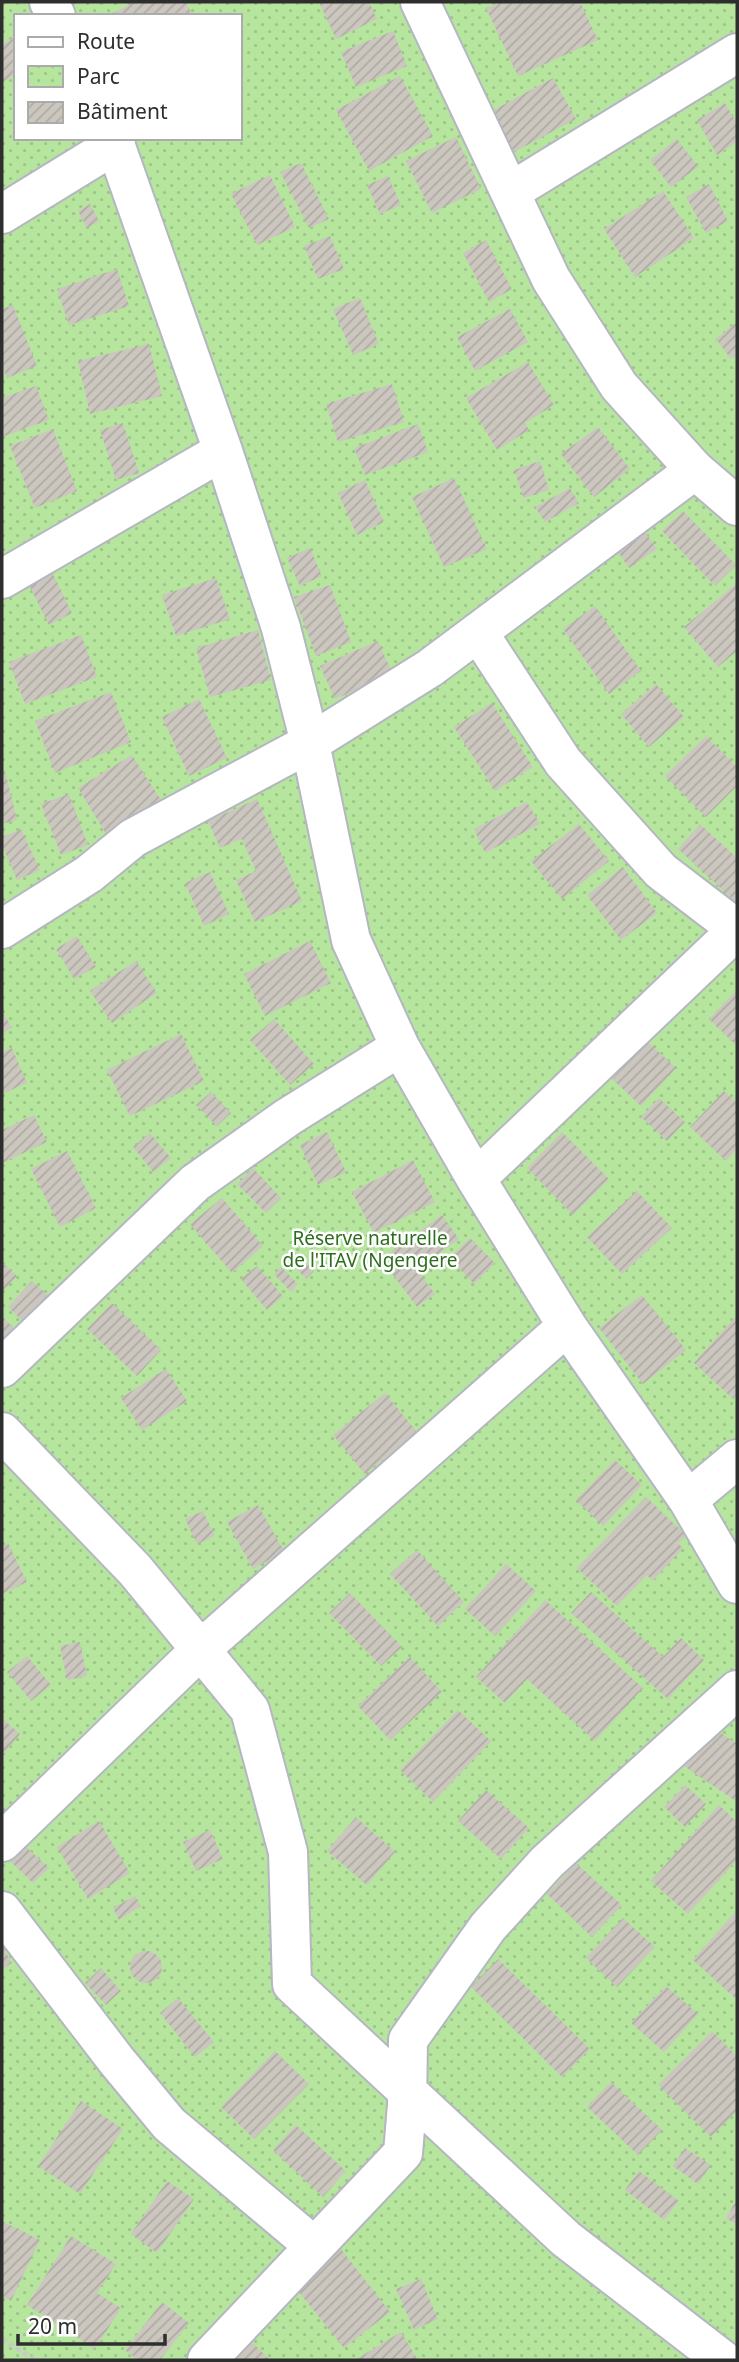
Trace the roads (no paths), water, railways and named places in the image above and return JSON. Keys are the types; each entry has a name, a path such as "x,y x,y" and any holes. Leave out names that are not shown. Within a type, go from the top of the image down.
{"street":[{"path":"420,2 551,279 619,386 695,470 737,506"},
{"path":"510,192 737,52"},
{"path":"2,214 115,141 223,450 281,628 310,743 351,940 400,1047 476,1179 567,1326 688,1500 737,1584"},
{"path":"2,579 223,450"},
{"path":"2,929 89,874 133,838 310,743 430,668 695,470"},
{"path":"476,1179 737,930 661,871 563,762 478,632"},
{"path":"2,1368 195,1183 288,1117 400,1047"},
{"path":"2,1842 200,1650 567,1326"},
{"path":"2,1432 135,1570 250,1710 288,1852 292,1984 566,2239 723,2360"},
{"path":"688,1500 737,1459"},
{"path":"206,2360 403,2153 408,2094 408,2040 488,1927 547,1862 737,1690"},
{"path":"2,1910 116,2060 169,2124 314,2246"}],"park label":[{"name":"Réserve naturelle de l'ITAV (Ngengere","path":"370,1249"}]}
